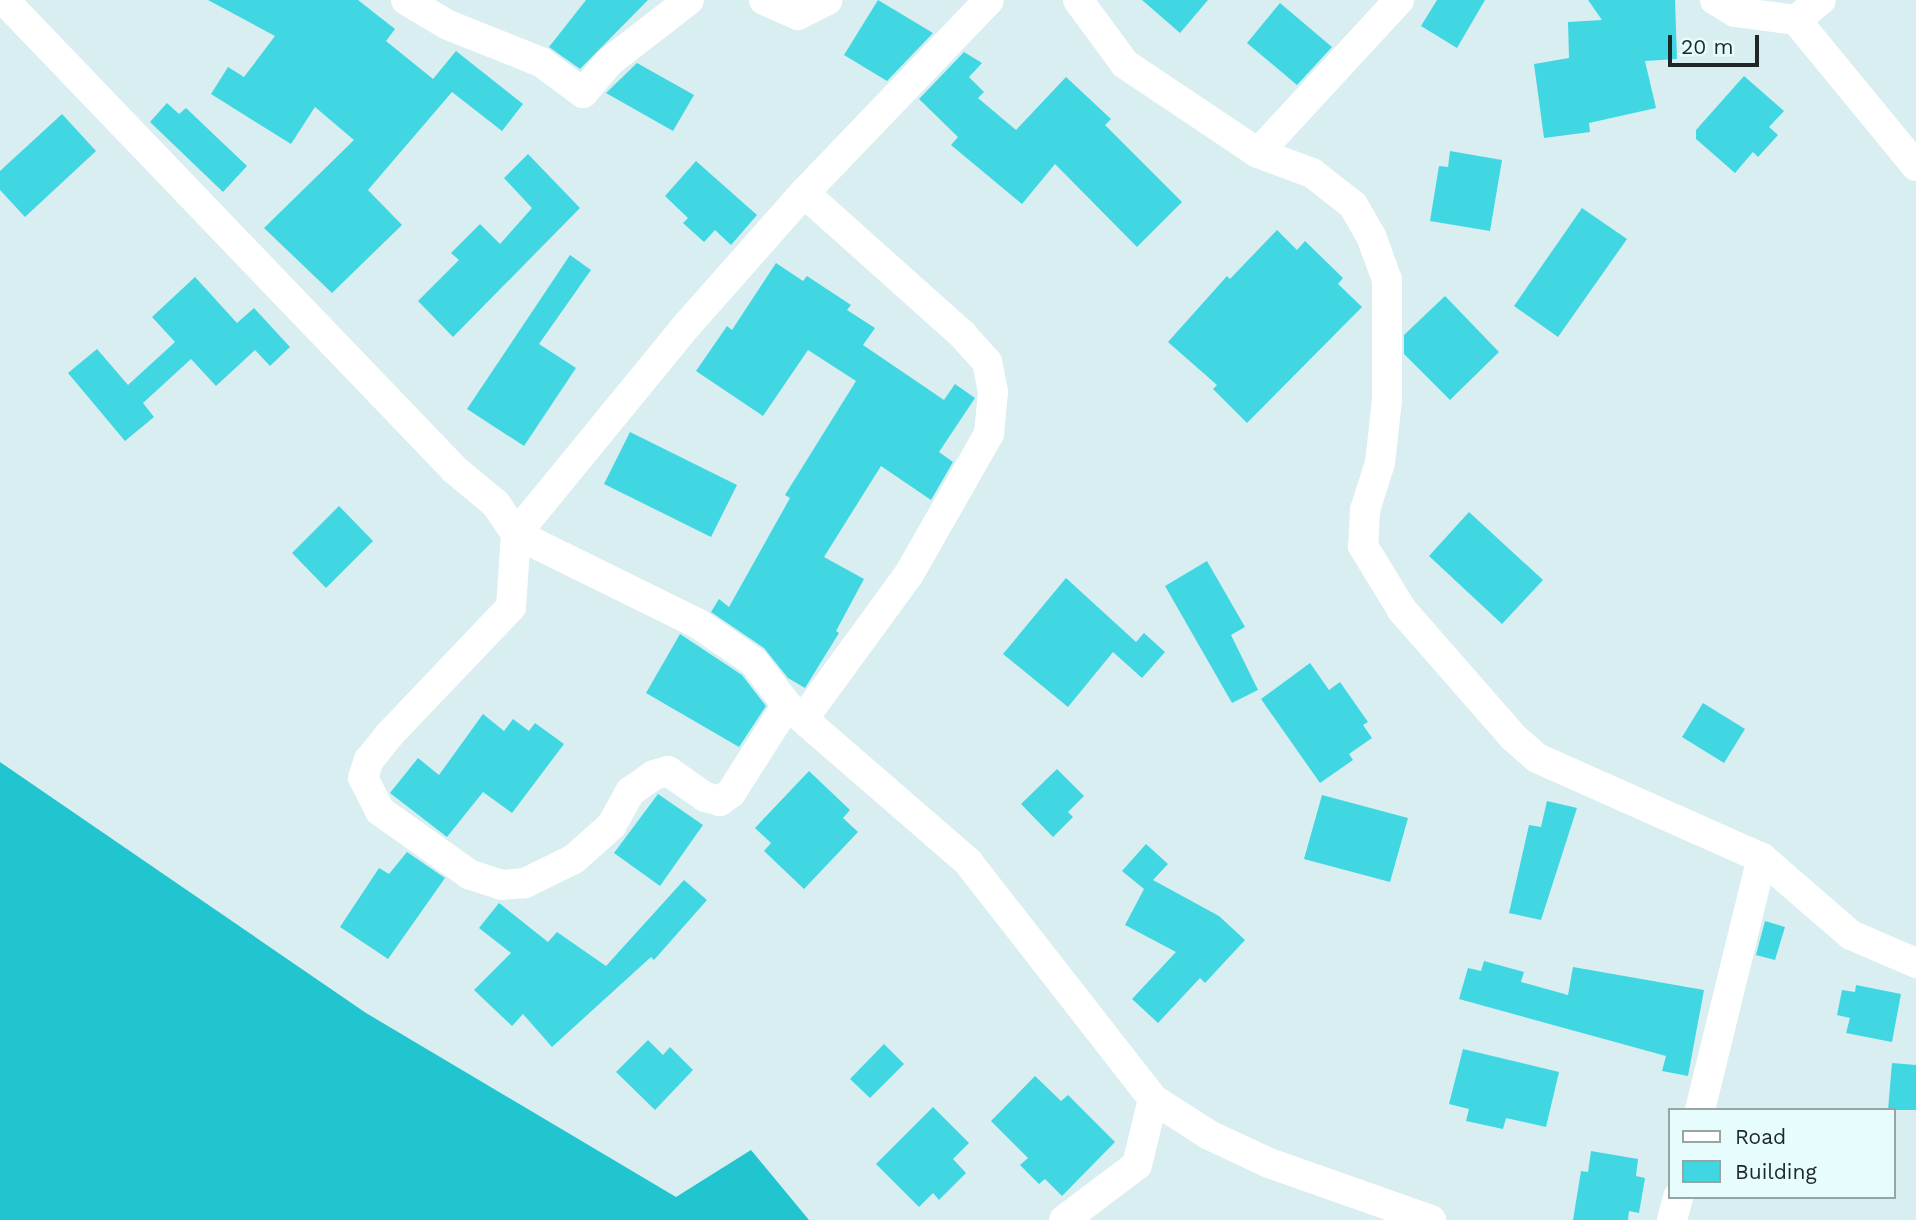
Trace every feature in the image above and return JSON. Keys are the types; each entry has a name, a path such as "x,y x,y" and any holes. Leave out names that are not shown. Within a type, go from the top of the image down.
{"street":[{"path":"4,0 455,470 496,504 516,534 697,622 754,662 796,711 968,862 1153,1099 1209,1135 1269,1163 1431,1220"},
{"path":"406,0 447,25 541,62 583,93 609,62 689,0"},
{"path":"764,0 799,15 828,0"},
{"path":"804,193 963,335 986,362 993,392 989,434 909,574 731,793 720,801 705,797 668,771 654,775 630,792 612,825 574,859 525,883 502,885 469,874 380,811 362,778 369,760 389,735 510,607 516,534 688,324 804,193 989,0"},
{"path":"1078,0 1125,64 1258,153 1312,173 1353,205 1371,236 1387,280 1387,400 1380,463 1365,510 1363,546 1402,610 1513,737 1537,758 1762,858 1851,936 1916,963"},
{"path":"1258,153 1399,0"},
{"path":"1715,0 1735,12 1796,20 1916,166"},
{"path":"1796,20 1821,0"},
{"path":"1700,1108 1762,858"},
{"path":"1064,1220 1137,1165 1153,1099"},
{"path":"1672,1220 1677,1199"}],"shaded area":[{"path":"0,762 366,1013 676,1197 751,1150 809,1220 0,1220"}],"building":[{"path":"208,0 358,0 395,29 386,41 433,79 456,51 523,104 502,131 452,92 368,190 402,225 332,293 264,228 354,140 315,107 291,144 211,94 228,67 244,77 275,36"},
{"path":"586,0 648,0 580,69 549,47"},
{"path":"878,0 933,33 887,81 844,55"},
{"path":"1142,0 1208,0 1180,33"},
{"path":"1437,0 1485,0 1457,48 1421,26"},
{"path":"1588,0 1675,0 1677,59 1645,61 1656,108 1589,123 1590,132 1544,138 1534,64 1569,58 1568,22 1602,20"},
{"path":"1280,3 1332,47 1297,85 1247,43"},
{"path":"964,52 982,63 969,77 984,92 978,98 1016,130 1066,77 1111,119 1105,125 1182,202 1137,247 1055,164 1022,204 951,145 958,137 919,99"},
{"path":"637,63 694,95 673,131 606,93"},
{"path":"1744,76 1784,111 1769,127 1778,135 1758,157 1753,152 1735,173 1696,139 1696,130"},
{"path":"167,103 179,114 186,108 247,166 223,192 150,122"},
{"path":"62,114 96,151 25,217 0,190 0,171"},
{"path":"1450,151 1502,160 1490,231 1430,221 1439,166 1448,167"},
{"path":"528,154 580,208 453,337 418,301 459,260 451,253 480,224 500,244 532,208 504,178"},
{"path":"696,161 757,215 731,245 715,230 704,242 683,223 688,218 665,196"},
{"path":"1582,208 1627,239 1558,337 1514,306"},
{"path":"1277,230 1297,250 1305,241 1343,278 1338,284 1362,307 1247,423 1213,389 1217,385 1168,342 1227,276 1230,279"},
{"path":"570,255 591,270 539,344 576,368 524,446 467,409"},
{"path":"776,263 803,281 807,276 851,305 847,310 875,328 863,345 944,400 955,384 975,398 939,452 953,462 931,500 881,466 824,557 864,579 836,631 839,633 805,688 788,678 764,648 711,612 719,599 729,607 790,498 785,495 856,381 808,350 763,416 696,371 727,326 732,330"},
{"path":"195,277 237,323 254,308 290,347 270,366 255,350 216,386 191,359 143,403 154,417 125,441 68,373 97,349 128,385 175,342 152,317"},
{"path":"1445,296 1499,352 1450,400 1404,354 1404,335"},
{"path":"630,432 737,485 711,537 604,484"},
{"path":"339,506 373,541 326,588 292,553"},
{"path":"1469,512 1543,580 1502,624 1429,556"},
{"path":"1207,561 1245,627 1231,635 1258,690 1232,703 1165,586"},
{"path":"1066,578 1136,642 1144,633 1165,652 1142,678 1113,652 1068,707 1003,654"},
{"path":"680,634 742,675 766,706 739,747 646,693"},
{"path":"1310,663 1329,690 1340,682 1368,722 1363,725 1372,738 1349,754 1353,760 1320,783 1261,699"},
{"path":"1703,703 1745,729 1724,763 1682,737"},
{"path":"483,714 504,731 513,719 529,731 535,723 564,744 512,813 483,792 447,837 390,793 418,758 439,775"},
{"path":"1057,769 1084,796 1068,812 1073,817 1053,837 1021,804"},
{"path":"809,771 850,810 843,818 858,832 804,889 764,851 771,843 755,828"},
{"path":"658,794 703,825 660,886 614,853"},
{"path":"1322,795 1408,818 1390,882 1304,859"},
{"path":"1547,801 1577,808 1541,920 1509,913 1529,825 1541,827"},
{"path":"1146,844 1168,864 1153,880 1219,916 1245,940 1205,983 1200,978 1158,1023 1132,999 1176,952 1125,925 1144,889 1122,871"},
{"path":"407,852 445,878 388,959 340,927 379,868 389,874"},
{"path":"684,880 707,900 654,960 651,957 552,1047 523,1014 512,1026 474,990 511,953 479,928 499,903 548,942 557,932 606,966"},
{"path":"1765,921 1785,927 1775,960 1756,955"},
{"path":"1484,961 1524,972 1521,982 1568,995 1573,967 1704,990 1688,1076 1662,1071 1666,1056 1459,999 1468,968 1481,971"},
{"path":"1856,985 1901,994 1892,1042 1846,1033 1850,1018 1837,1015 1842,990 1855,992"},
{"path":"648,1040 663,1055 670,1047 693,1070 655,1110 616,1072"},
{"path":"884,1044 904,1064 870,1098 850,1079"},
{"path":"1463,1049 1559,1072 1546,1127 1506,1118 1503,1129 1466,1121 1469,1109 1449,1104"},
{"path":"1892,1063 1916,1065 1916,1110 1888,1108"},
{"path":"1035,1076 1061,1101 1068,1095 1115,1142 1062,1196 1045,1179 1039,1184 1020,1165 1028,1158 991,1121"},
{"path":"933,1107 969,1143 953,1159 966,1173 939,1200 933,1193 919,1207 876,1164"},
{"path":"1591,1151 1638,1159 1636,1176 1645,1178 1639,1213 1629,1211 1628,1220 1573,1220 1581,1171 1588,1172"}]}
